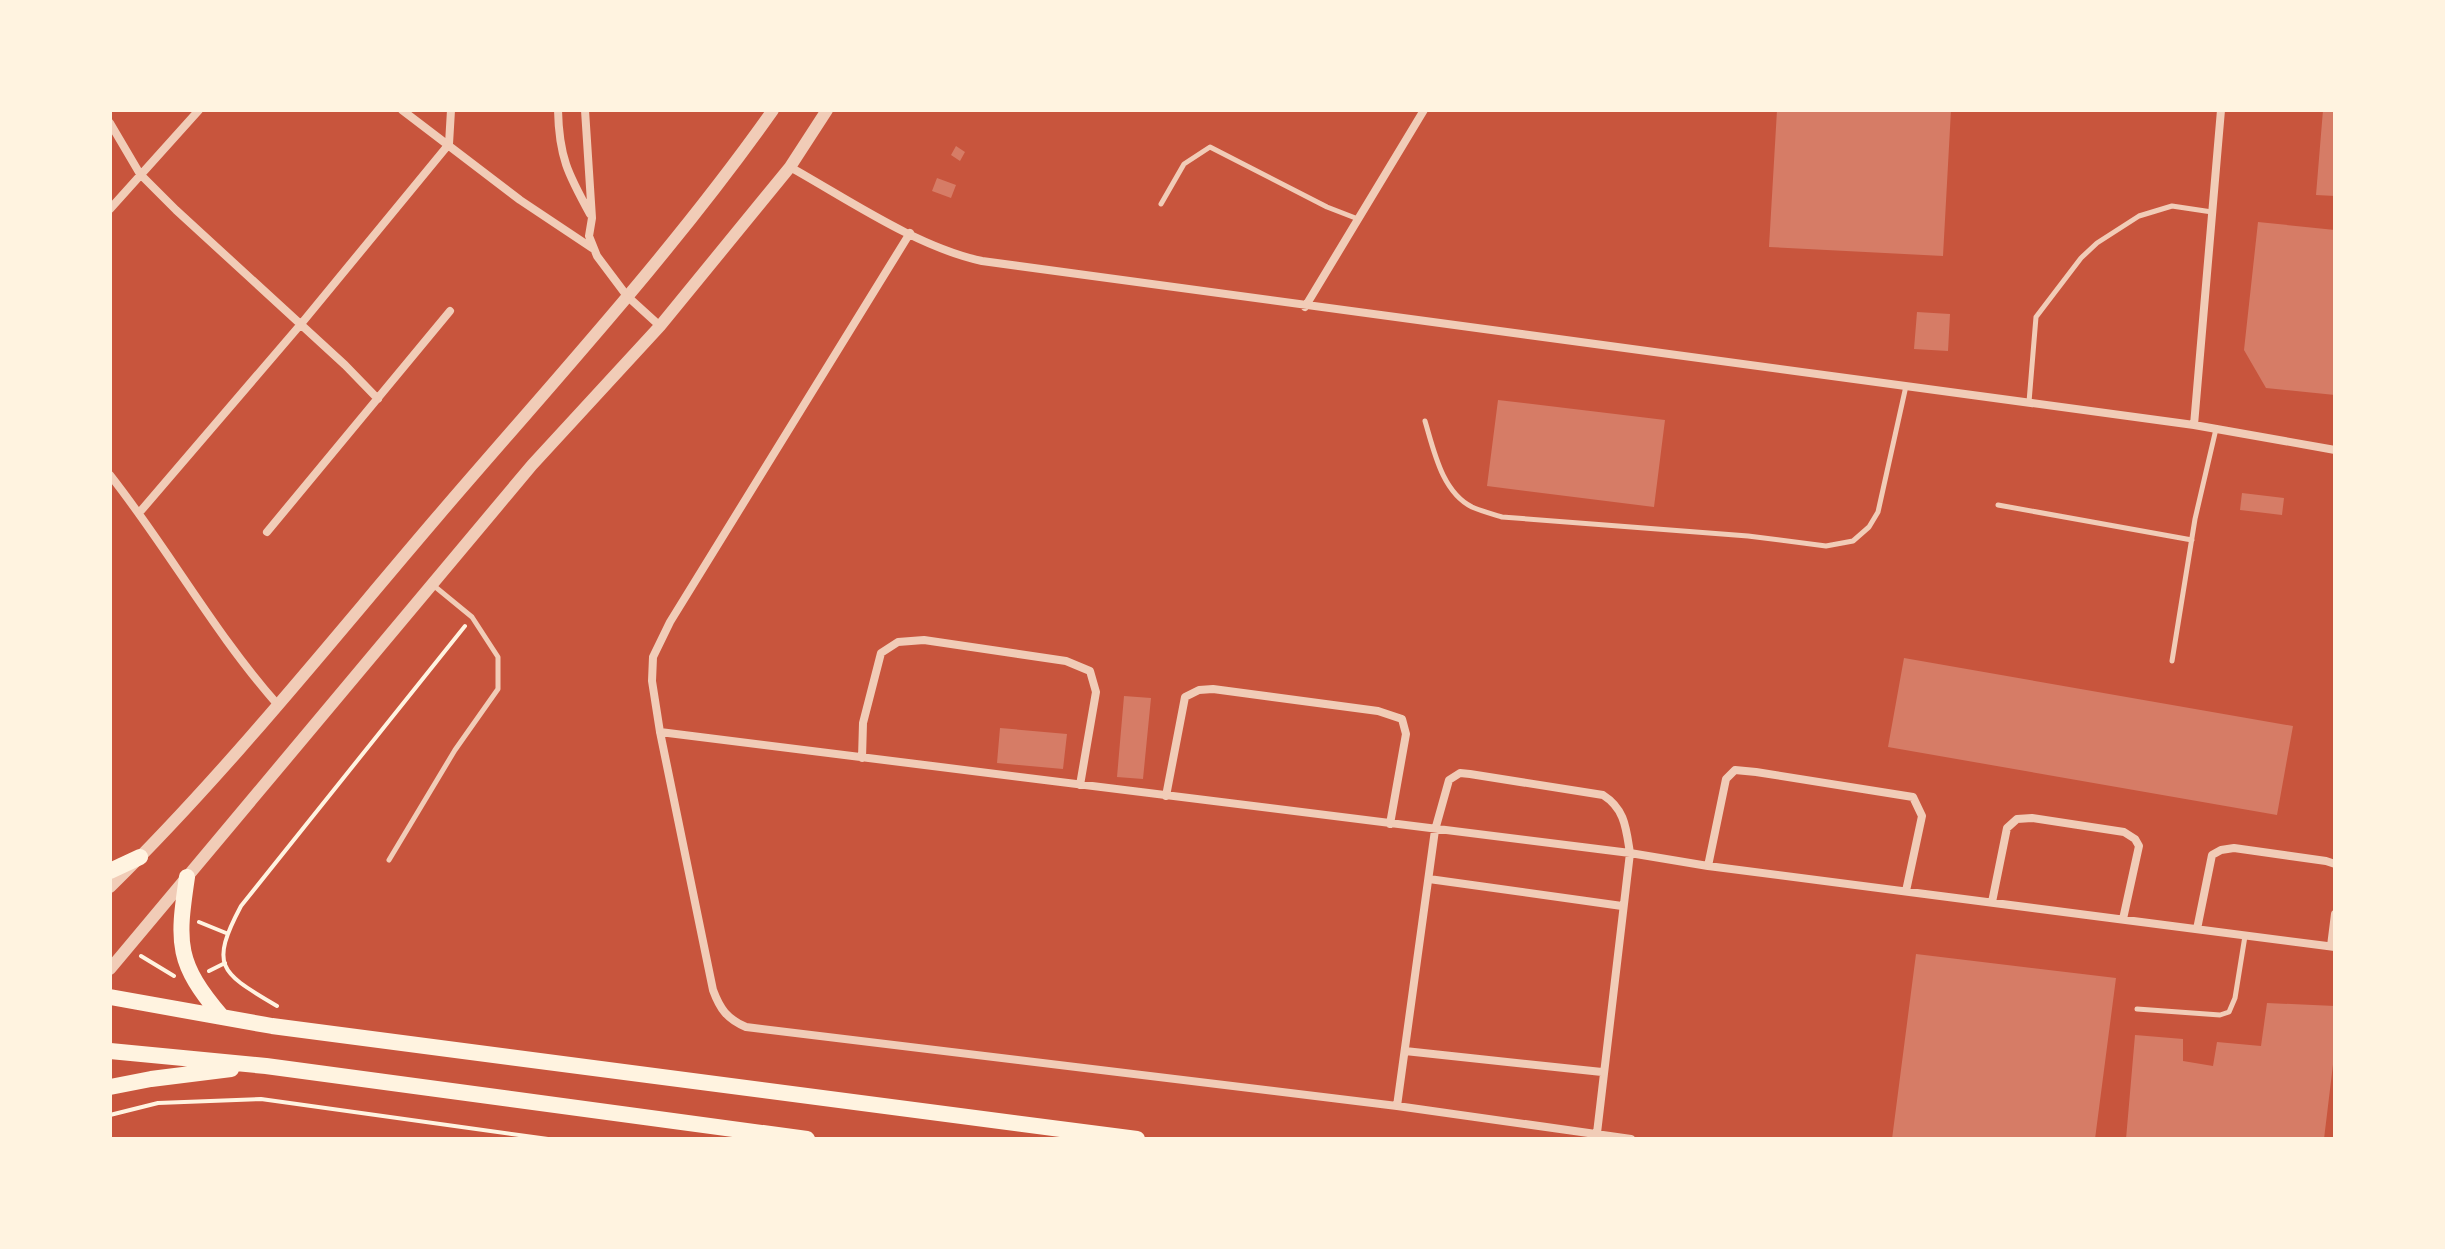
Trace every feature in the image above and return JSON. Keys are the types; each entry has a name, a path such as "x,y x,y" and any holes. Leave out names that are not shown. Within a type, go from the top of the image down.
{"highway":[{"path":"110,871 140,857"},
{"path":"187,877 180,938 187,969 222,1017"},
{"path":"110,997 272,1026 1137,1139"},
{"path":"110,1051 266,1066 807,1139"},
{"path":"110,1087 151,1079 266,1066"}],"street":[{"path":"110,209 199,110"},
{"path":"402,110 520,200 595,250"},
{"path":"139,513 301,324 449,144 451,110"},
{"path":"558,110 558,142 564,166 592,218"},
{"path":"585,110 592,218 589,236 595,250 627,296 660,326"},
{"path":"110,887 278,705 627,296 715,189 773,110"},
{"path":"110,969 532,465 660,326 790,167 827,110"},
{"path":"1305,307 1424,110"},
{"path":"2194,425 2221,110"},
{"path":"110,123 140,174 378,399"},
{"path":"790,167 944,251 982,261 2194,425 2335,450"},
{"path":"910,233 658,644 651,669 660,732 718,1004 733,1022 746,1027 1397,1106 1631,1139"},
{"path":"267,532 450,311"},
{"path":"110,475 216,627 278,705"},
{"path":"862,758 863,723 881,653 898,642 924,640 1066,661 1090,671 1096,692 1080,785"},
{"path":"1166,796 1185,697 1199,690 1213,689 1378,711 1402,719 1406,734 1390,824"},
{"path":"660,732 1630,853 1708,866 2333,947 2335,914"},
{"path":"1708,866 1726,779 1735,770 1756,772 1913,797 1922,816 1906,891"},
{"path":"1397,1106 1435,830 1449,780 1460,773 1470,774 1603,795 1614,802 1623,814 1630,853 1597,1133"},
{"path":"1992,902 2007,828 2017,819 2032,818 2124,832 2135,839 2139,846 2123,919"},
{"path":"2197,929 2212,855 2221,850 2234,848 2335,864"},
{"path":"1429,879 1622,906"},
{"path":"1405,1051 1602,1072"}],"lane":[{"path":"1161,204 1184,164 1210,147 1327,207 1358,219"},
{"path":"2029,403 2036,317 2081,258 2097,243 2139,216 2172,206 2213,212"},
{"path":"1425,421 1437,459 1453,493 1471,506 1502,517 1748,536 1826,546 1853,541 1869,527 1878,512 1906,386"},
{"path":"2172,661 2192,540 2216,429"},
{"path":"1998,505 2192,540"},
{"path":"389,860 455,750 498,689 498,657 472,617 432,585"},
{"path":"2137,1009 2220,1015 2229,1012 2235,998 2245,935"}],"path":[{"path":"277,1006 233,979 222,949 226,933 241,906 472,617"},
{"path":"181,915 226,933"},
{"path":"110,1115 158,1103 261,1099 548,1139"}],"building":[{"path":"1777,110 1951,110 1943,256 1769,247"},
{"path":"2323,110 2335,110 2335,196 2316,195"},
{"path":"956,146 965,152 960,161 951,155"},
{"path":"937,178 956,185 951,198 932,191"},
{"path":"2258,222 2335,230 2335,395 2266,388 2244,350"},
{"path":"1917,312 1950,314 1948,351 1914,349"},
{"path":"1498,400 1665,420 1654,507 1487,486"},
{"path":"2242,493 2284,498 2282,515 2240,510"},
{"path":"1904,658 2293,726 2277,815 1888,747"},
{"path":"1124,696 1151,698 1143,779 1117,777"},
{"path":"1000,728 1067,734 1063,769 997,763"},
{"path":"1916,954 2116,978 2095,1139 1892,1139"},
{"path":"2267,1003 2335,1006 2335,1048 2324,1139 2126,1139 2135,1035 2183,1039 2183,1061 2213,1066 2217,1042 2261,1046"}]}
